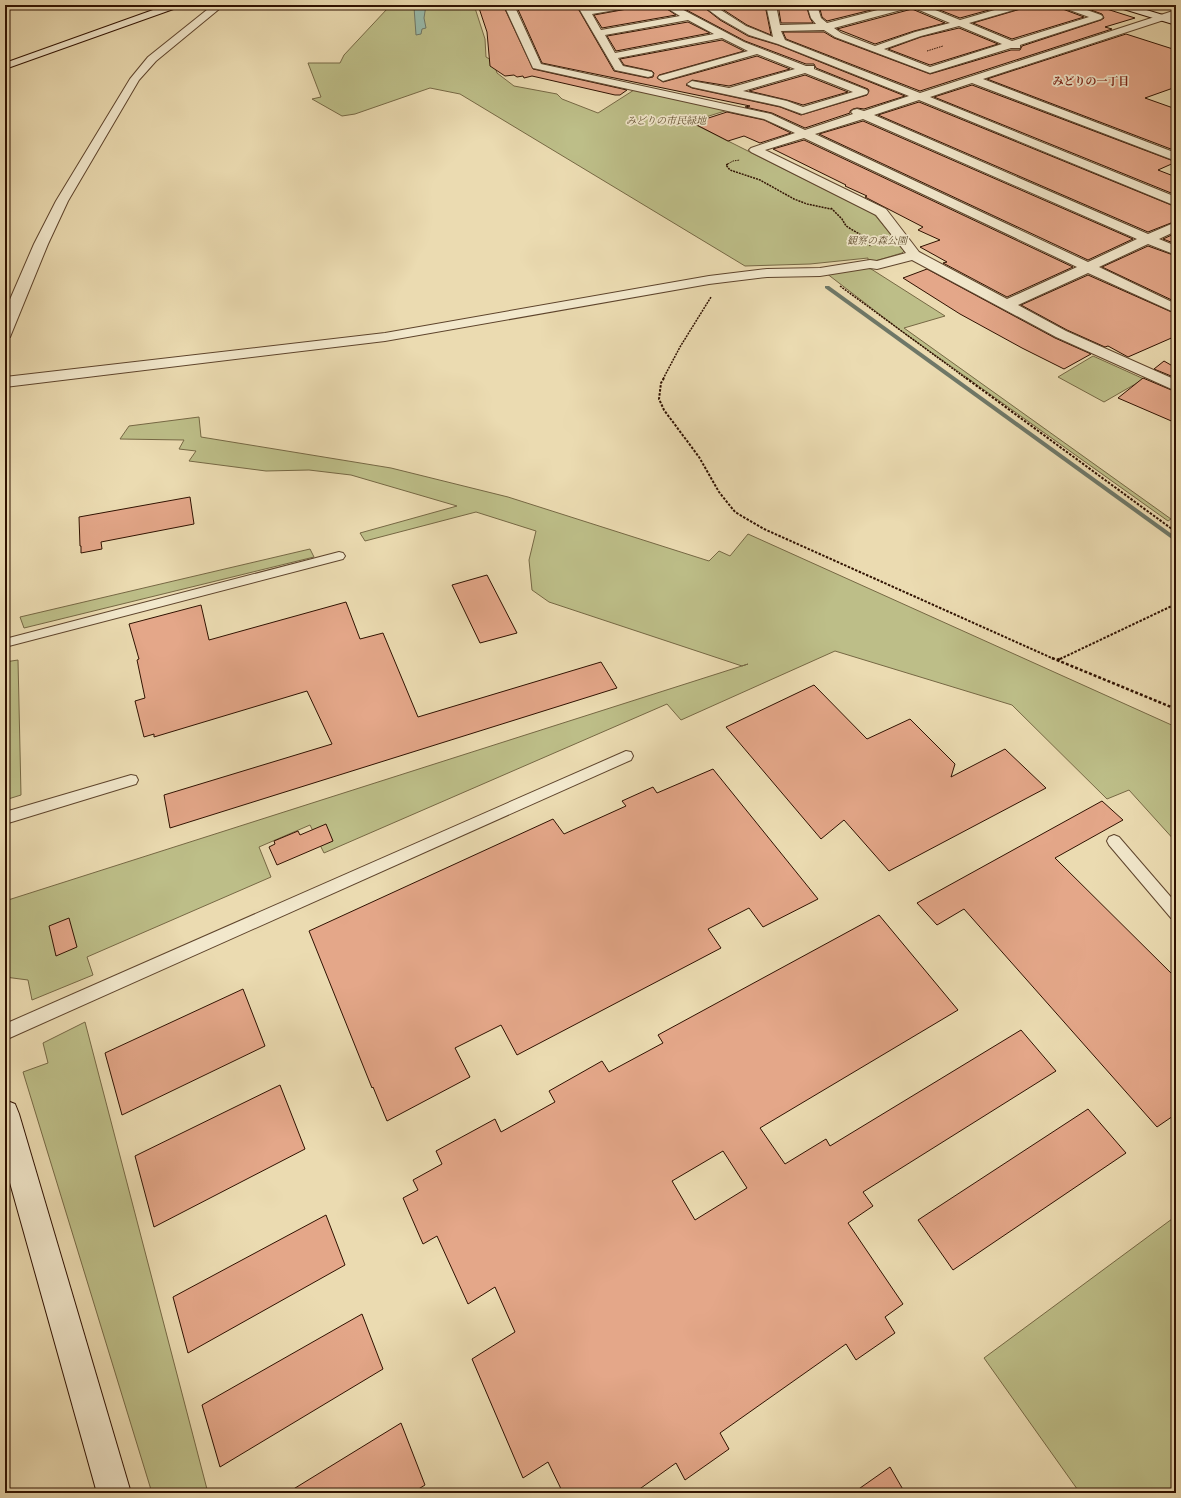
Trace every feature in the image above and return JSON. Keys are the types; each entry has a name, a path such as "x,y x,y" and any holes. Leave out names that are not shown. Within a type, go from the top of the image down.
{"street":[{"path":"5,66 176,5"},
{"path":"5,334 12,312 41,244 62,201 135,79 152,59 219,5"},
{"path":"510,5 537,66 767,116 1176,309"},
{"path":"627,5 584,9 620,68 783,103 802,111 863,92 757,51 723,35 667,5"},
{"path":"707,5 742,27 771,40 781,42 919,96 1176,202"},
{"path":"771,5 775,28 778,39 781,42"},
{"path":"812,5 816,18 838,35 930,70 1098,17 1064,5"},
{"path":"775,28 825,26 908,5"},
{"path":"915,5 1041,56"},
{"path":"875,48 1020,5"},
{"path":"1120,5 1176,22"},
{"path":"866,6 882,12"},
{"path":"1176,13 1159,17 755,150 881,212 914,255 1061,334 1176,386"},
{"path":"600,33 689,17"},
{"path":"613,56 723,35"},
{"path":"663,78 757,51"},
{"path":"731,92 831,62"},
{"path":"972,79 1176,157"},
{"path":"834,101 1176,252"},
{"path":"1006,305 1149,240 1176,226"},
{"path":"5,382 384,337 709,280 766,273 820,272 870,264 877,265 914,255"},
{"path":"5,1114 114,1493"}],"lane":[{"path":"5,643 339,556"},
{"path":"5,1032 626,756"},
{"path":"5,818 131,780"},
{"path":"1114,841 1176,913"}],"path":[{"path":"744,159 733,161 726,165 730,170 768,183 794,199 807,204 832,209"},
{"path":"768,183 772,181"},
{"path":"830,205 846,226 866,238 870,244 871,250 870,264"},
{"path":"820,272 1176,532"},
{"path":"709,280 713,294 680,347 661,383 659,399 664,410 698,457 719,492 735,512 764,529 807,549 1057,660 1176,709"},
{"path":"1057,660 1176,604"}],"green space":[{"path":"405,5 474,5 485,39 486,57 493,61 497,73 514,86 557,94 562,99 598,113 634,90 728,110 690,122 874,214 904,251 902,253 875,261 868,261 868,258 810,264 745,266 460,94 430,88 355,114 342,116 312,99 321,97 308,63 340,63 344,55 387,9"},
{"path":"868,267 945,316 904,328 1171,519 1168,521 900,330 826,273"},
{"path":"1093,356 1144,379 1104,402 1058,377"},
{"path":"199,417 201,437 391,468 508,497 709,561 719,551 730,556 748,534 1176,727 1176,842 1129,790 1107,799 1012,705 835,651 681,720 667,704 324,853 310,825 259,847 271,877 87,957 93,975 32,1000 28,980 5,977 5,901 742,666 549,602 532,590 529,560 536,531 476,512 365,541 360,533 457,506 351,475 309,470 266,471 189,461 196,451 179,449 184,440 120,439 129,426"},
{"path":"310,549 314,557 24,628 20,617"},
{"path":"18,660 21,795 5,800 5,662"},
{"path":"85,1022 208,1493 152,1493 23,1072 48,1063 43,1043"},
{"path":"1176,1216 1176,1493 1080,1493 984,1358"}],"shaded area":[{"path":"416,5 426,5 424,18 426,28 422,29 421,34 416,35 414,7"}],"building":[{"path":"478,5 503,5 533,69 627,90 620,95 615,95 532,76 524,78 523,76 517,77 514,75 505,76 490,66 487,32"},
{"path":"516,5 576,5 614,71 648,78 653,77 654,73 652,71 624,65 620,59 722,40 744,51 659,75 657,78 663,82 757,56 790,69 729,86 692,80 686,85 692,88 780,107 801,115 867,95 869,91 868,89 816,68 814,64 806,64 745,41 677,5 701,5 720,20 748,36 778,45 905,96 864,109 853,109 850,113 805,128 772,113 745,107 750,106 542,63"},
{"path":"633,5 661,5 676,15 602,28 594,15 627,9"},
{"path":"716,5 765,5 771,35 747,25"},
{"path":"778,5 806,5 813,23 781,23"},
{"path":"819,5 891,5 827,21 822,17"},
{"path":"927,5 1007,5 960,18"},
{"path":"1028,5 1058,5 1060,8 1084,17 1012,39 973,23 1024,8"},
{"path":"1077,5 1094,5 1135,18 1105,27 1112,29 920,91 786,39 783,32 824,32 834,38 930,74 1011,50 1020,50 1022,46 1104,18 1102,14"},
{"path":"912,9 945,23 914,31 875,44 837,29"},
{"path":"688,22 710,33 616,51 607,36"},
{"path":"959,28 998,44 930,65 888,49 921,37"},
{"path":"1126,34 1176,50 1176,87 1145,98 1176,109 1176,151 987,79"},
{"path":"805,75 848,92 803,105 749,91"},
{"path":"972,85 1176,162 1158,170 1176,177 1176,195 934,97"},
{"path":"919,102 1176,207 1176,221 1148,232 878,115"},
{"path":"727,112 764,120 791,133 760,143 744,136 728,141 693,123"},
{"path":"863,121 1133,239 1088,260 819,134"},
{"path":"804,140 1073,267 1007,297 943,263 947,262 920,247 940,240 918,230 923,227 865,197 867,196 845,186 846,185 773,149"},
{"path":"1176,233 1176,244 1163,239"},
{"path":"1148,246 1176,256 1176,302 1102,267"},
{"path":"927,269 1055,338 1091,354 1064,369 1022,348 960,314 903,278"},
{"path":"1088,275 1176,314 1176,336 1128,357 1108,346 1105,347 1067,330 1021,305"},
{"path":"1164,361 1176,368 1176,378 1154,369"},
{"path":"1143,378 1176,392 1176,423 1118,398"},
{"path":"190,497 194,524 101,542 102,549 81,553 79,517"},
{"path":"487,575 517,633 480,643 452,585"},
{"path":"346,602 360,639 383,633 418,717 601,662 617,688 170,828 164,795 332,744 307,691 154,737 154,734 144,737 135,701 145,698 137,660 139,659 129,624 201,605 209,640"},
{"path":"814,685 867,739 910,719 955,764 951,777 1005,749 1046,788 889,871 844,820 821,839 726,727"},
{"path":"713,769 818,899 763,927 749,908 708,929 721,948 517,1055 501,1025 455,1048 470,1077 387,1121 373,1087 372,1088 309,931 553,819 564,834 626,806 622,801 653,787 657,793"},
{"path":"1102,801 1123,820 1055,858 1176,978 1176,1114 1157,1127 964,909 937,925 917,903"},
{"path":"326,824 333,841 277,865 269,847 275,844 274,841 298,831 300,835"},
{"path":"879,915 958,1010 760,1128 785,1164 826,1139 830,1146 1021,1030 1056,1071 863,1192 873,1206 848,1223 903,1304 885,1317 895,1333 856,1360 846,1344 720,1433 729,1449 685,1480 676,1463 634,1493 563,1493 548,1462 523,1478 472,1359 515,1332 495,1287 468,1304 437,1236 423,1244 403,1198 418,1190 413,1180 442,1164 436,1151 495,1119 501,1132 555,1102 549,1091 602,1061 609,1072 663,1043 658,1035","holes":["723,1151 747,1188 695,1220 672,1181"]},
{"path":"69,918 77,947 56,956 49,926"},
{"path":"243,989 265,1046 122,1115 105,1053"},
{"path":"280,1085 305,1149 154,1227 135,1156"},
{"path":"1088,1109 1126,1153 953,1270 918,1220"},
{"path":"326,1215 345,1265 188,1353 173,1297"},
{"path":"362,1314 383,1369 220,1467 202,1405"},
{"path":"401,1423 425,1485 412,1493 287,1493"},
{"path":"890,1467 905,1493 853,1493"}],"waterway":[{"path":"827,287 1176,540"}],"district":[{"name":"みどりの一丁目","path":"1091,81"}],"park label":[{"name":"みどりの市民緑地","path":"666,120"},
{"name":"観察の森公園","path":"877,240"}]}
